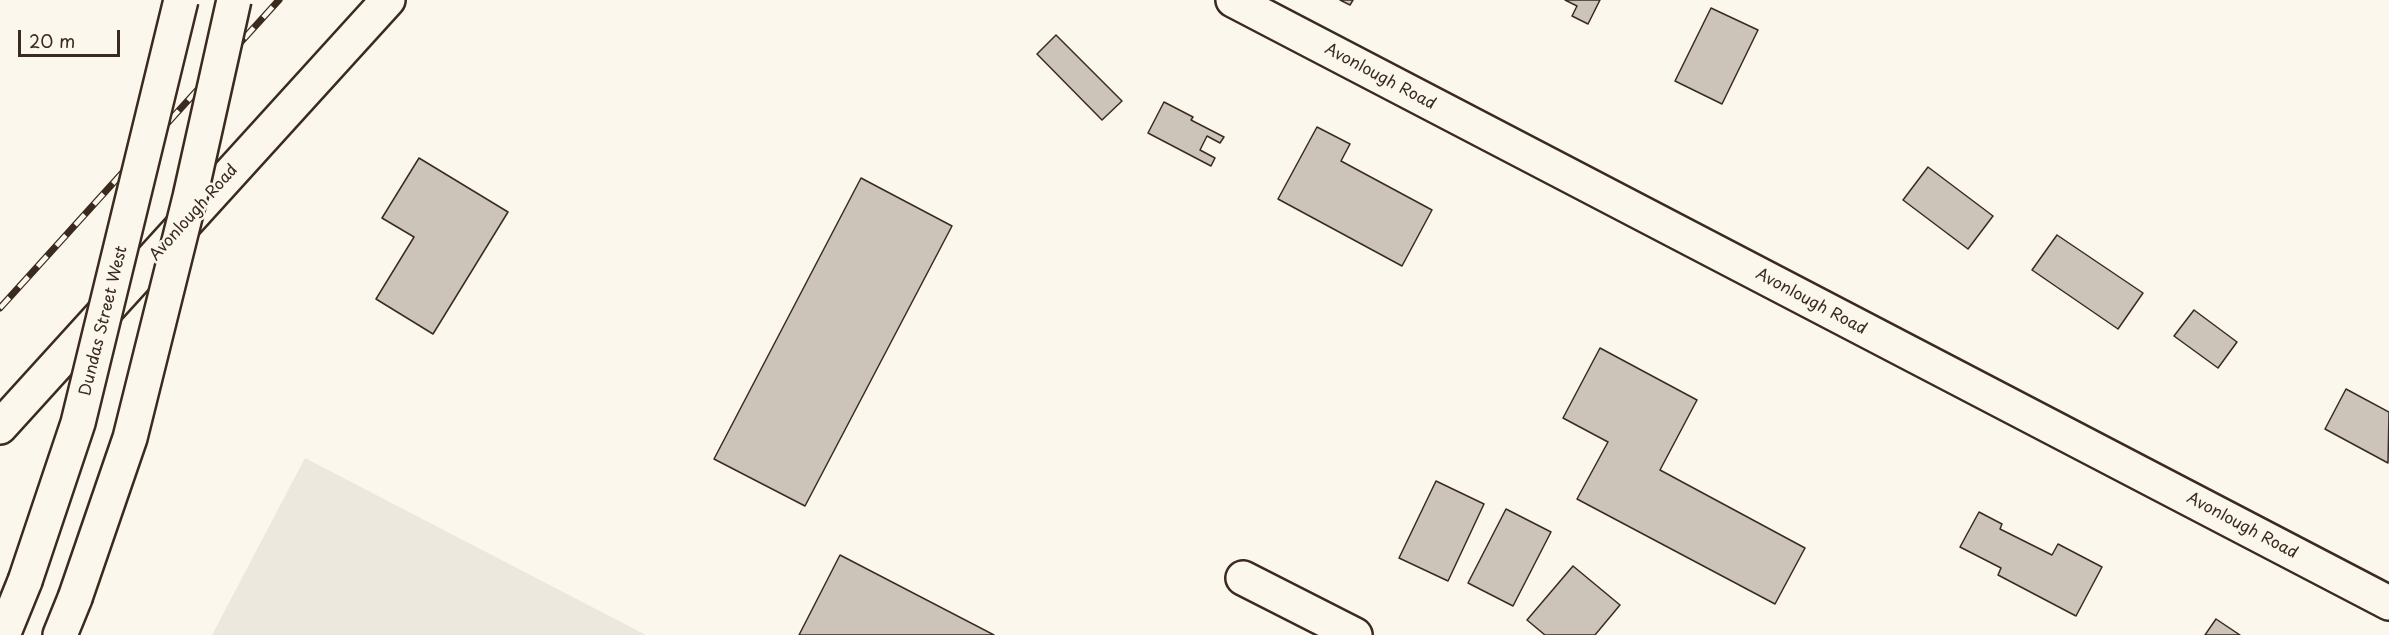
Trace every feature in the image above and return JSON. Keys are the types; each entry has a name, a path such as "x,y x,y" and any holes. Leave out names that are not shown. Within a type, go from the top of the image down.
{"street":[{"name":"Dundas Street West","path":"3,635 25,581 78,423 181,0"},
{"path":"60,635 130,438 190,197 234,0"},
{"name":"Avonlough Road","path":"0,427 388,0"},
{"name":"Avonlough Road","path":"1233,0 2389,603"},
{"path":"1243,578 1354,635"}],"shaded area":[{"path":"305,458 434,525 646,635 212,635"}],"building":[{"path":"1340,0 1353,0 1350,5"},
{"path":"1565,0 1600,0 1588,24 1572,16 1577,6"},
{"path":"1711,8 1758,30 1722,104 1675,81"},
{"path":"1056,35 1122,101 1102,120 1037,54"},
{"path":"1164,102 1193,117 1191,120 1224,137 1220,143 1207,136 1200,150 1215,158 1211,166 1148,133"},
{"path":"1317,127 1350,144 1341,161 1432,210 1402,266 1278,199"},
{"path":"419,158 508,212 433,334 376,299 414,237 382,218"},
{"path":"1928,167 1993,216 1968,249 1903,200"},
{"path":"861,178 952,226 805,506 714,459"},
{"path":"2057,235 2143,293 2118,329 2032,270"},
{"path":"2194,310 2237,342 2218,368 2174,336"},
{"path":"1600,348 1697,400 1660,470 1805,548 1775,604 1577,499 1608,442 1563,418"},
{"path":"2346,389 2389,412 2388,463 2325,429"},
{"path":"1436,481 1484,504 1448,581 1399,558"},
{"path":"1506,509 1551,532 1513,606 1468,583"},
{"path":"1979,512 2002,524 2000,529 2052,555 2058,544 2102,567 2076,616 1998,575 2001,568 1960,547"},
{"path":"840,555 994,635 799,635"},
{"path":"1573,566 1620,605 1595,635 1545,635 1527,620"},
{"path":"2216,619 2240,635 2205,635"}],"railway":[{"path":"0,308 279,0"}]}
